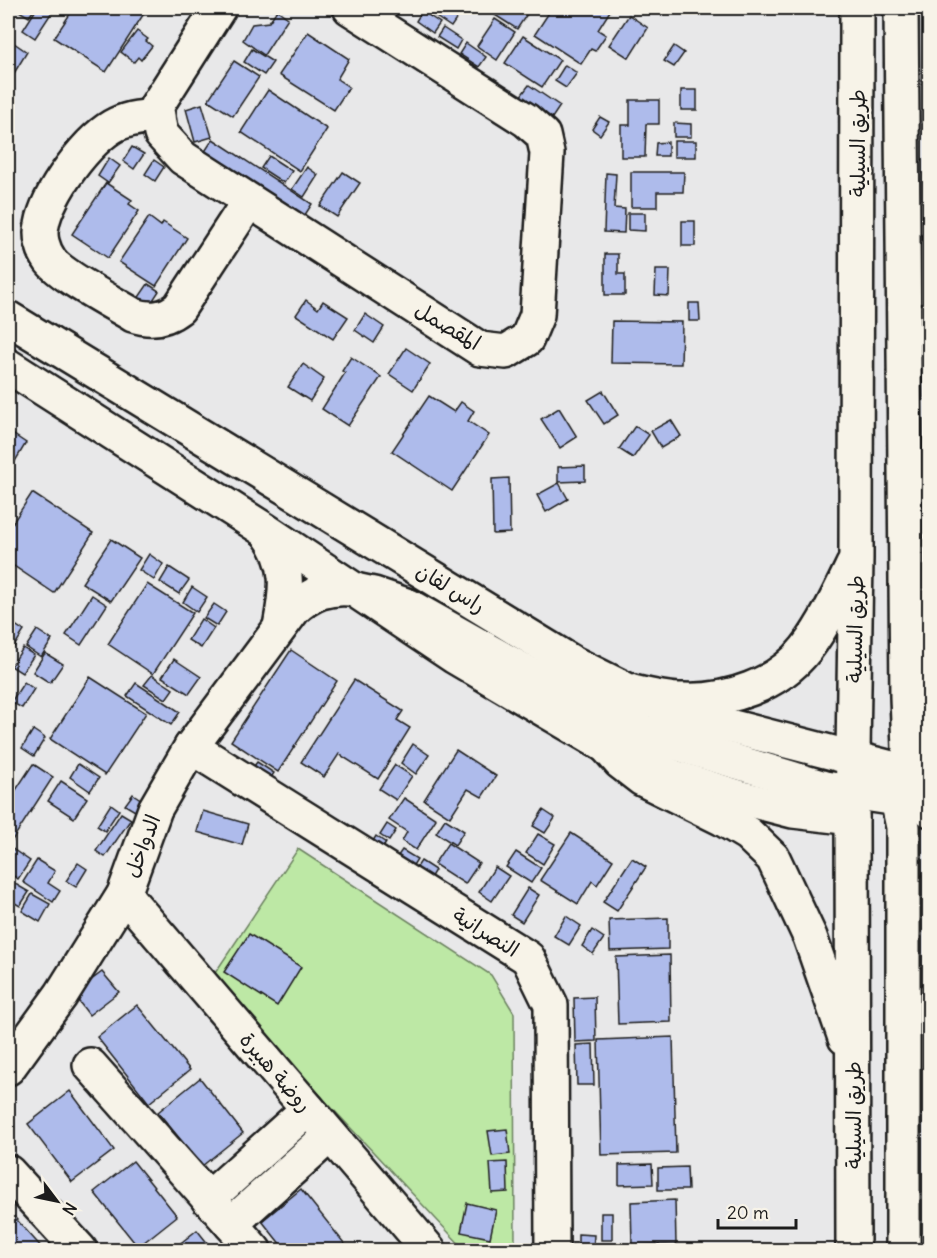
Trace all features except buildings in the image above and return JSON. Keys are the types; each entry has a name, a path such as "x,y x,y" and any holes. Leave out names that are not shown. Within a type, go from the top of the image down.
{"street":[{"path":"219,8 156,107 158,116 136,118 117,124 98,136 83,152 55,192 45,213 41,227 45,250 55,266 134,315 144,319 164,317 179,308 249,201"},
{"name":"المقصمل","path":"158,116 161,134 183,158 480,349 506,352 527,339 537,315 547,153 543,135 526,120 350,8"},
{"name":"طريق السيلية","path":"853,1251 852,758 856,558 857,8"},
{"path":"901,8 906,674 918,802 903,1251"},
{"name":"راس لفان","path":"8,318 573,663 672,709 705,720 852,758 918,802"},
{"path":"8,366 264,530 455,657 606,746 674,777 732,796 793,811 918,802"},
{"name":"الدواخل","path":"264,530 277,546 285,564 286,584 279,627"},
{"path":"629,691 682,700 708,699 733,695 757,686 804,651 823,623 856,558"},
{"name":"الدواخل","path":"8,1068 61,995 124,894 155,809 191,747 279,627 303,600 314,593 339,588 351,589"},
{"path":"351,589 395,600 416,609 579,702 642,730 693,749 795,780 852,805"},
{"path":"606,746 636,775 748,834 773,858 810,937 854,1061"},
{"name":"النصرانية","path":"191,747 528,958 551,1005 552,1251"},
{"name":"روضة هبيرة","path":"124,894 429,1251"},
{"path":"90,1065 254,1251"},
{"path":"208,1199 308,1109"},
{"path":"231,1224 330,1135"},
{"path":"8,1172 80,1251"}],"green space":[{"path":"298,849 491,975 514,1013 515,1250 465,1250 211,979"}]}
